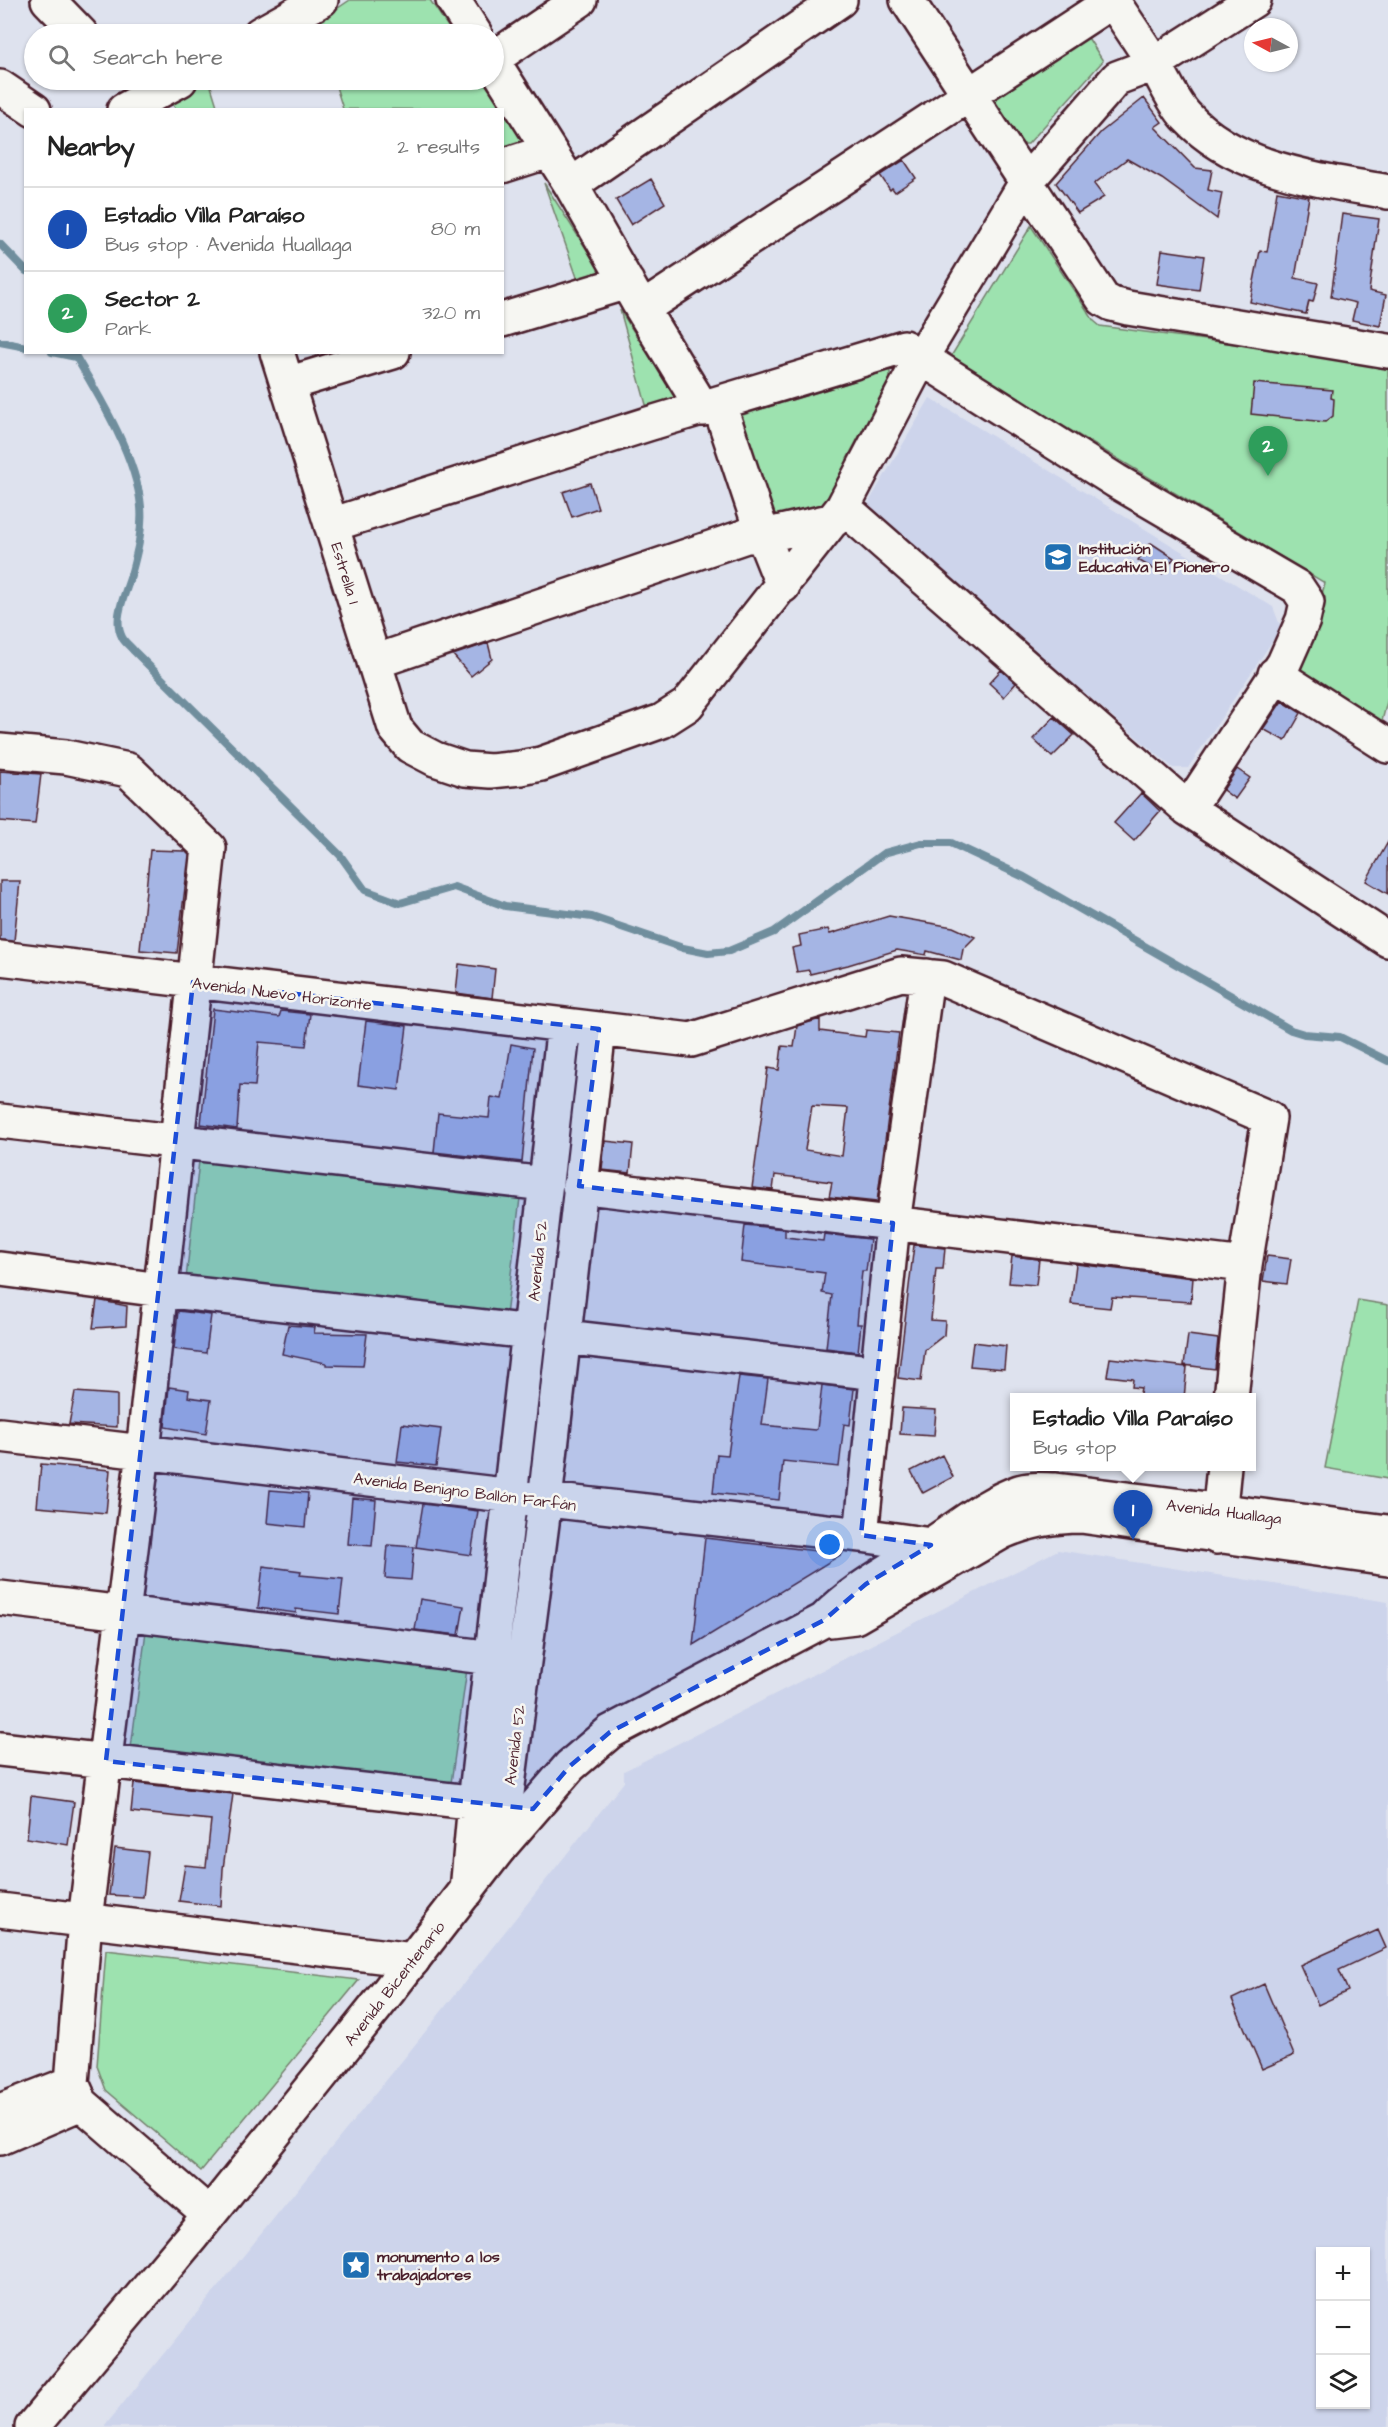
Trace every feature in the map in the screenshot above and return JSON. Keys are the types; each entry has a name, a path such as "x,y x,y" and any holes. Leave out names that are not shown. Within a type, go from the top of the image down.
{"street":[{"path":"48,0 71,24"},
{"path":"278,24 321,0"},
{"path":"453,0 469,24"},
{"path":"504,51 580,0"},
{"path":"571,185 840,0"},
{"path":"908,0 1028,181 1097,292 1104,299 1112,304 1388,351"},
{"path":"504,320 634,296 969,95 1112,0 1185,115 1205,133 1240,155 1297,174 1388,192"},
{"name":"Estrella 1","path":"278,354 395,728 404,740 426,756 450,765 476,771 491,771 541,764 672,716 687,705 838,514 921,358 1028,181 1117,78 1154,64 1254,0"},
{"path":"504,79 571,185 634,296 711,406 783,586"},
{"path":"0,87 31,108"},
{"path":"135,100 158,90"},
{"path":"504,165 549,151"},
{"path":"331,525 648,424 904,347 1116,481 1297,587 1307,602 1304,620 1284,663 1188,809"},
{"path":"287,384 386,354"},
{"path":"374,662 746,536 763,536 838,514 1188,809 1388,940"},
{"path":"1275,674 1388,746"},
{"path":"0,751 66,757 128,770 209,848 143,1452 86,1920 76,2093"},
{"name":"Avenida Nuevo Horizonte","path":"0,958 691,1040 901,974 943,978 1269,1118 1245,1265"},
{"path":"861,1535 893,1223 927,976"},
{"name":"Avenida 52","path":"505,1806 494,1658 564,1025"},
{"name":"Avenida 52","path":"505,1806 545,1500 579,1186 599,1029"},
{"path":"0,1121 545,1184"},
{"path":"579,1186 1245,1265 1232,1393"},
{"path":"0,1269 161,1290 530,1332"},
{"path":"564,1337 878,1373"},
{"name":"Avenida Benigno Ballón Farfán","path":"0,1435 512,1497 861,1535 931,1545 962,1556"},
{"path":"1218,1524 1224,1471"},
{"name":"Avenida Huallaga","path":"931,1545 975,1513 1022,1491 1056,1490 1388,1559"},
{"name":"Avenida Huallaga","path":"962,1556 1023,1523 1055,1516 1388,1532"},
{"name":"Avenida Bicentenario","path":"32,2427 209,2214 467,1891 500,1847 505,1806 570,1766 610,1732 824,1620 858,1590 931,1545"},
{"name":"Avenida Bicentenario","path":"824,1620 855,1617 962,1556"},
{"path":"0,1598 494,1658"},
{"path":"0,1749 505,1806 467,1891"},
{"path":"0,1910 413,1960"},
{"path":"0,2111 76,2093"},
{"path":"0,2138 76,2093"},
{"path":"76,2093 209,2214"}],"highlighted area":[{"path":"193,982 599,1029 579,1186 893,1223 861,1535 931,1545 866,1584 824,1620 610,1732 570,1766 533,1809 106,1761"}],"shaded area":[{"name":"Institución Educativa El Pionero","path":"930,398 1273,607 1281,628 1188,768 1173,768 866,507"},
{"path":"1058,1550 1388,1602 1388,2427 104,2427 402,2061 624,1782 624,1771"}],"green space":[{"path":"350,0 430,0 446,24 316,24"},
{"path":"1085,33 1103,61 1028,144 1020,144 989,99"},
{"path":"189,90 212,90 218,108 175,108 169,100"},
{"path":"337,90 490,90 502,108 343,108"},
{"path":"504,112 527,146 504,155"},
{"path":"544,183 603,275 579,283"},
{"path":"1031,226 1094,321 1100,326 1326,356 1388,369 1388,698 1382,721 1377,723 1299,675 1325,583 950,358"},
{"path":"620,310 678,401 648,412"},
{"path":"890,370 890,378 847,459 845,472 823,507 773,520 736,417"},
{"path":"199,1161 520,1198 506,1316 186,1279"},
{"path":"1358,1300 1388,1305 1388,1479 1325,1468"},
{"path":"146,1631 467,1669 451,1783 131,1748"},
{"path":"106,1950 359,1980 201,2171 106,2090 97,2066"}],"building":[{"path":"1144,98 1162,122 1155,127 1195,168 1212,170 1208,190 1222,193 1217,219 1162,179 1127,159 1094,184 1104,197 1078,213 1056,183 1101,132"},
{"path":"904,160 916,178 895,192 892,188 890,190 880,175"},
{"path":"651,179 665,203 631,225 616,200"},
{"path":"1277,191 1309,197 1295,278 1318,283 1313,302 1309,301 1306,314 1250,302 1260,251 1267,252"},
{"path":"1342,214 1379,219 1369,291 1386,295 1380,326 1352,320 1356,303 1331,297"},
{"path":"1162,250 1204,256 1199,290 1157,284"},
{"path":"1254,383 1332,390 1333,416 1325,422 1251,414"},
{"path":"590,483 598,508 572,517 563,492"},
{"path":"1151,543 1174,558 1162,574 1138,560"},
{"path":"488,643 492,659 471,676 453,655"},
{"path":"1001,670 1016,683 1004,697 989,683"},
{"path":"1282,701 1301,713 1285,741 1263,729"},
{"path":"1054,717 1074,735 1052,757 1033,739"},
{"path":"1237,769 1250,778 1235,799 1223,790"},
{"path":"0,771 41,774 35,824 0,821"},
{"path":"1141,793 1160,811 1134,841 1114,823"},
{"path":"1388,842 1388,894 1366,881"},
{"path":"150,850 185,851 189,855 177,953 140,950"},
{"path":"0,881 20,881 14,941 0,940"},
{"path":"889,916 953,927 975,937 963,949 961,960 927,951 926,955 897,950 810,974 809,970 797,972 792,948 801,946 799,935 828,929 830,934"},
{"path":"459,964 495,969 492,998 456,993"},
{"path":"213,1009 279,1017 281,1011 310,1014 306,1046 259,1042 255,1086 240,1085 237,1129 201,1124"},
{"path":"820,1019 820,1031 865,1037 866,1030 899,1033 877,1202 829,1197 832,1182 775,1175 773,1190 752,1188 768,1068 779,1070 782,1046 794,1047 797,1026","holes":["812,1106 848,1108 842,1156 805,1150"]},
{"path":"366,1021 407,1026 399,1090 358,1085"},
{"path":"511,1044 533,1048 522,1162 434,1152 438,1113 489,1118 491,1097 502,1099"},
{"path":"605,1141 633,1144 630,1173 602,1170"},
{"path":"745,1225 785,1229 785,1237 823,1241 824,1234 870,1239 866,1271 862,1271 857,1324 861,1324 858,1352 826,1348 832,1295 822,1293 825,1273 741,1262"},
{"path":"914,1245 945,1248 943,1269 936,1269 931,1320 945,1321 944,1335 925,1350 921,1381 898,1378"},
{"path":"1012,1256 1039,1259 1036,1285 1009,1283"},
{"path":"1267,1256 1291,1259 1287,1284 1263,1281"},
{"path":"1076,1264 1193,1278 1191,1302 1112,1297 1110,1308 1071,1304"},
{"path":"97,1300 127,1306 126,1326 93,1328"},
{"path":"178,1311 211,1315 206,1353 174,1349"},
{"path":"288,1325 315,1327 314,1333 367,1334 363,1366 326,1365 326,1363 282,1354"},
{"path":"1188,1335 1218,1339 1215,1369 1184,1365"},
{"path":"973,1342 1006,1346 1004,1369 970,1366"},
{"path":"1110,1358 1187,1367 1184,1393 1140,1393 1141,1388 1132,1387 1133,1379 1107,1376"},
{"path":"739,1376 768,1379 762,1425 815,1430 817,1429 822,1385 854,1389 850,1425 844,1424 839,1467 783,1461 779,1500 713,1493 717,1454 728,1455"},
{"path":"169,1387 189,1390 188,1397 211,1400 206,1434 165,1427"},
{"path":"75,1392 117,1395 117,1427 69,1424"},
{"path":"902,1408 936,1410 934,1436 900,1434"},
{"path":"402,1424 441,1429 436,1466 397,1462"},
{"path":"942,1455 953,1477 923,1493 911,1471"},
{"path":"41,1464 110,1470 106,1513 37,1507"},
{"path":"270,1490 308,1493 305,1527 267,1523"},
{"path":"352,1498 376,1500 372,1546 348,1544"},
{"path":"423,1504 478,1511 471,1555 416,1547"},
{"path":"705,1538 842,1554 693,1645"},
{"path":"388,1545 414,1547 411,1580 385,1578"},
{"path":"263,1566 301,1571 300,1575 343,1579 339,1614 296,1609 296,1613 258,1608"},
{"path":"420,1599 464,1606 459,1635 415,1630"},
{"path":"134,1783 233,1794 223,1869 221,1906 179,1901 185,1865 206,1867 211,1820 131,1812"},
{"path":"31,1796 74,1802 68,1845 27,1838"},
{"path":"115,1848 148,1852 143,1897 109,1895"},
{"path":"1378,1930 1386,1948 1339,1970 1348,1991 1318,2005 1300,1965"},
{"path":"1264,1984 1294,2055 1262,2069 1232,1999"}],"waterway":[{"path":"0,244 24,269"},
{"path":"0,342 24,347"},
{"path":"62,354 76,357 96,391 125,450 138,488 141,507 140,533 118,622 123,639 340,855 365,890 400,903 454,887 505,906 592,917 683,948 708,953 729,951 774,932 884,853 921,843 951,843 1024,877 1291,1030 1304,1034 1340,1037 1388,1061"}],"place":[{"name":"Sector 2","path":"1268,476"},
{"name":"Institución Educativa El Pionero","path":"1058,557"},
{"name":"Estadio Villa Paraíso","path":"1133,1540"},
{"name":"monumento a los trabajadores","path":"356,2265"}]}
